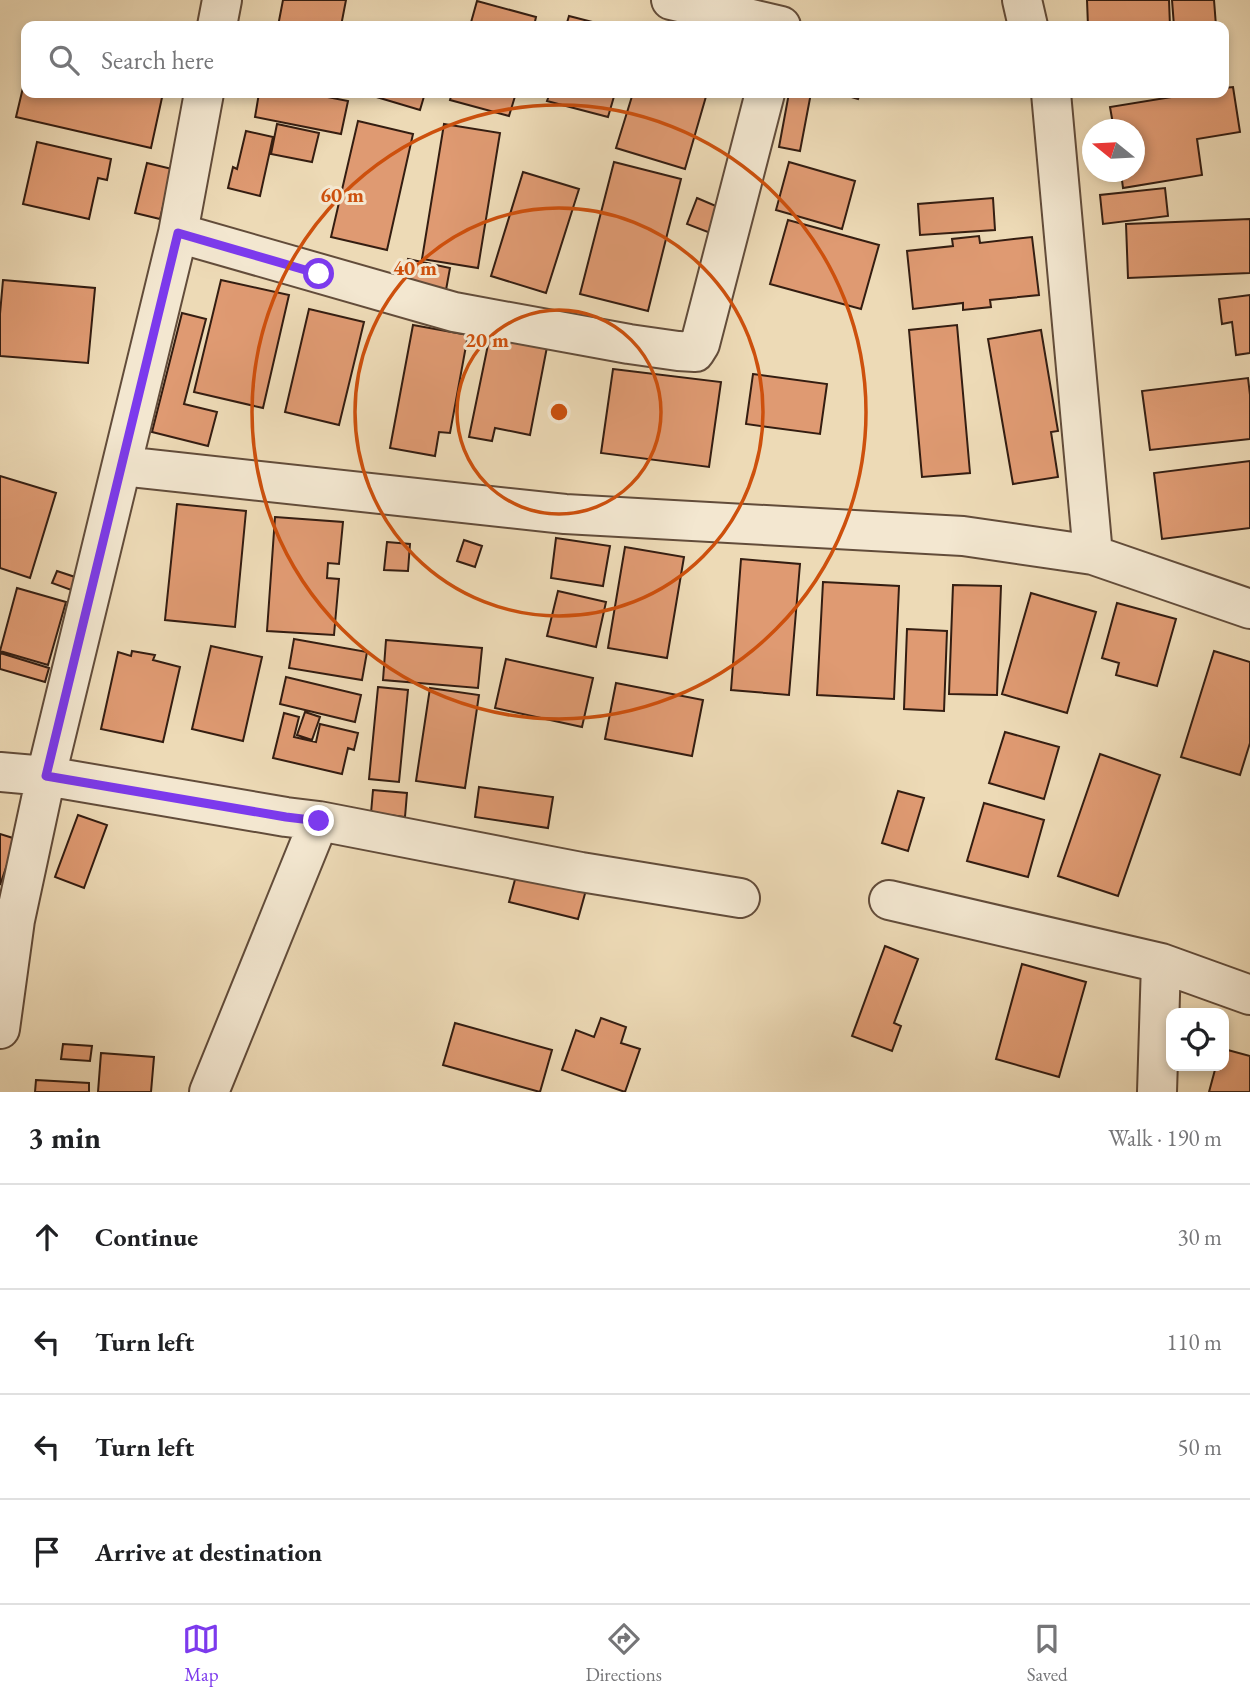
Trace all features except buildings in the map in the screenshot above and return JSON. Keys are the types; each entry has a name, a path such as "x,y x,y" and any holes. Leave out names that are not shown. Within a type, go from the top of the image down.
{"street":[{"path":"218,21 222,0"},
{"path":"671,0 760,21"},
{"path":"1022,0 1027,21"},
{"path":"0,1029 15,920 46,776 178,233 204,98"},
{"path":"178,233 454,312 629,344 695,352 700,344 764,98"},
{"path":"1051,98 1093,555"},
{"path":"122,466 565,514 962,536 1093,555 1250,610"},
{"path":"0,772 46,776 319,821 581,872 740,898"},
{"path":"209,1092 319,821"},
{"path":"889,900 1161,963 1250,995"},
{"path":"1157,1092 1161,963"}],"route":[{"path":"319,274 178,233 46,776 319,821"}]}
